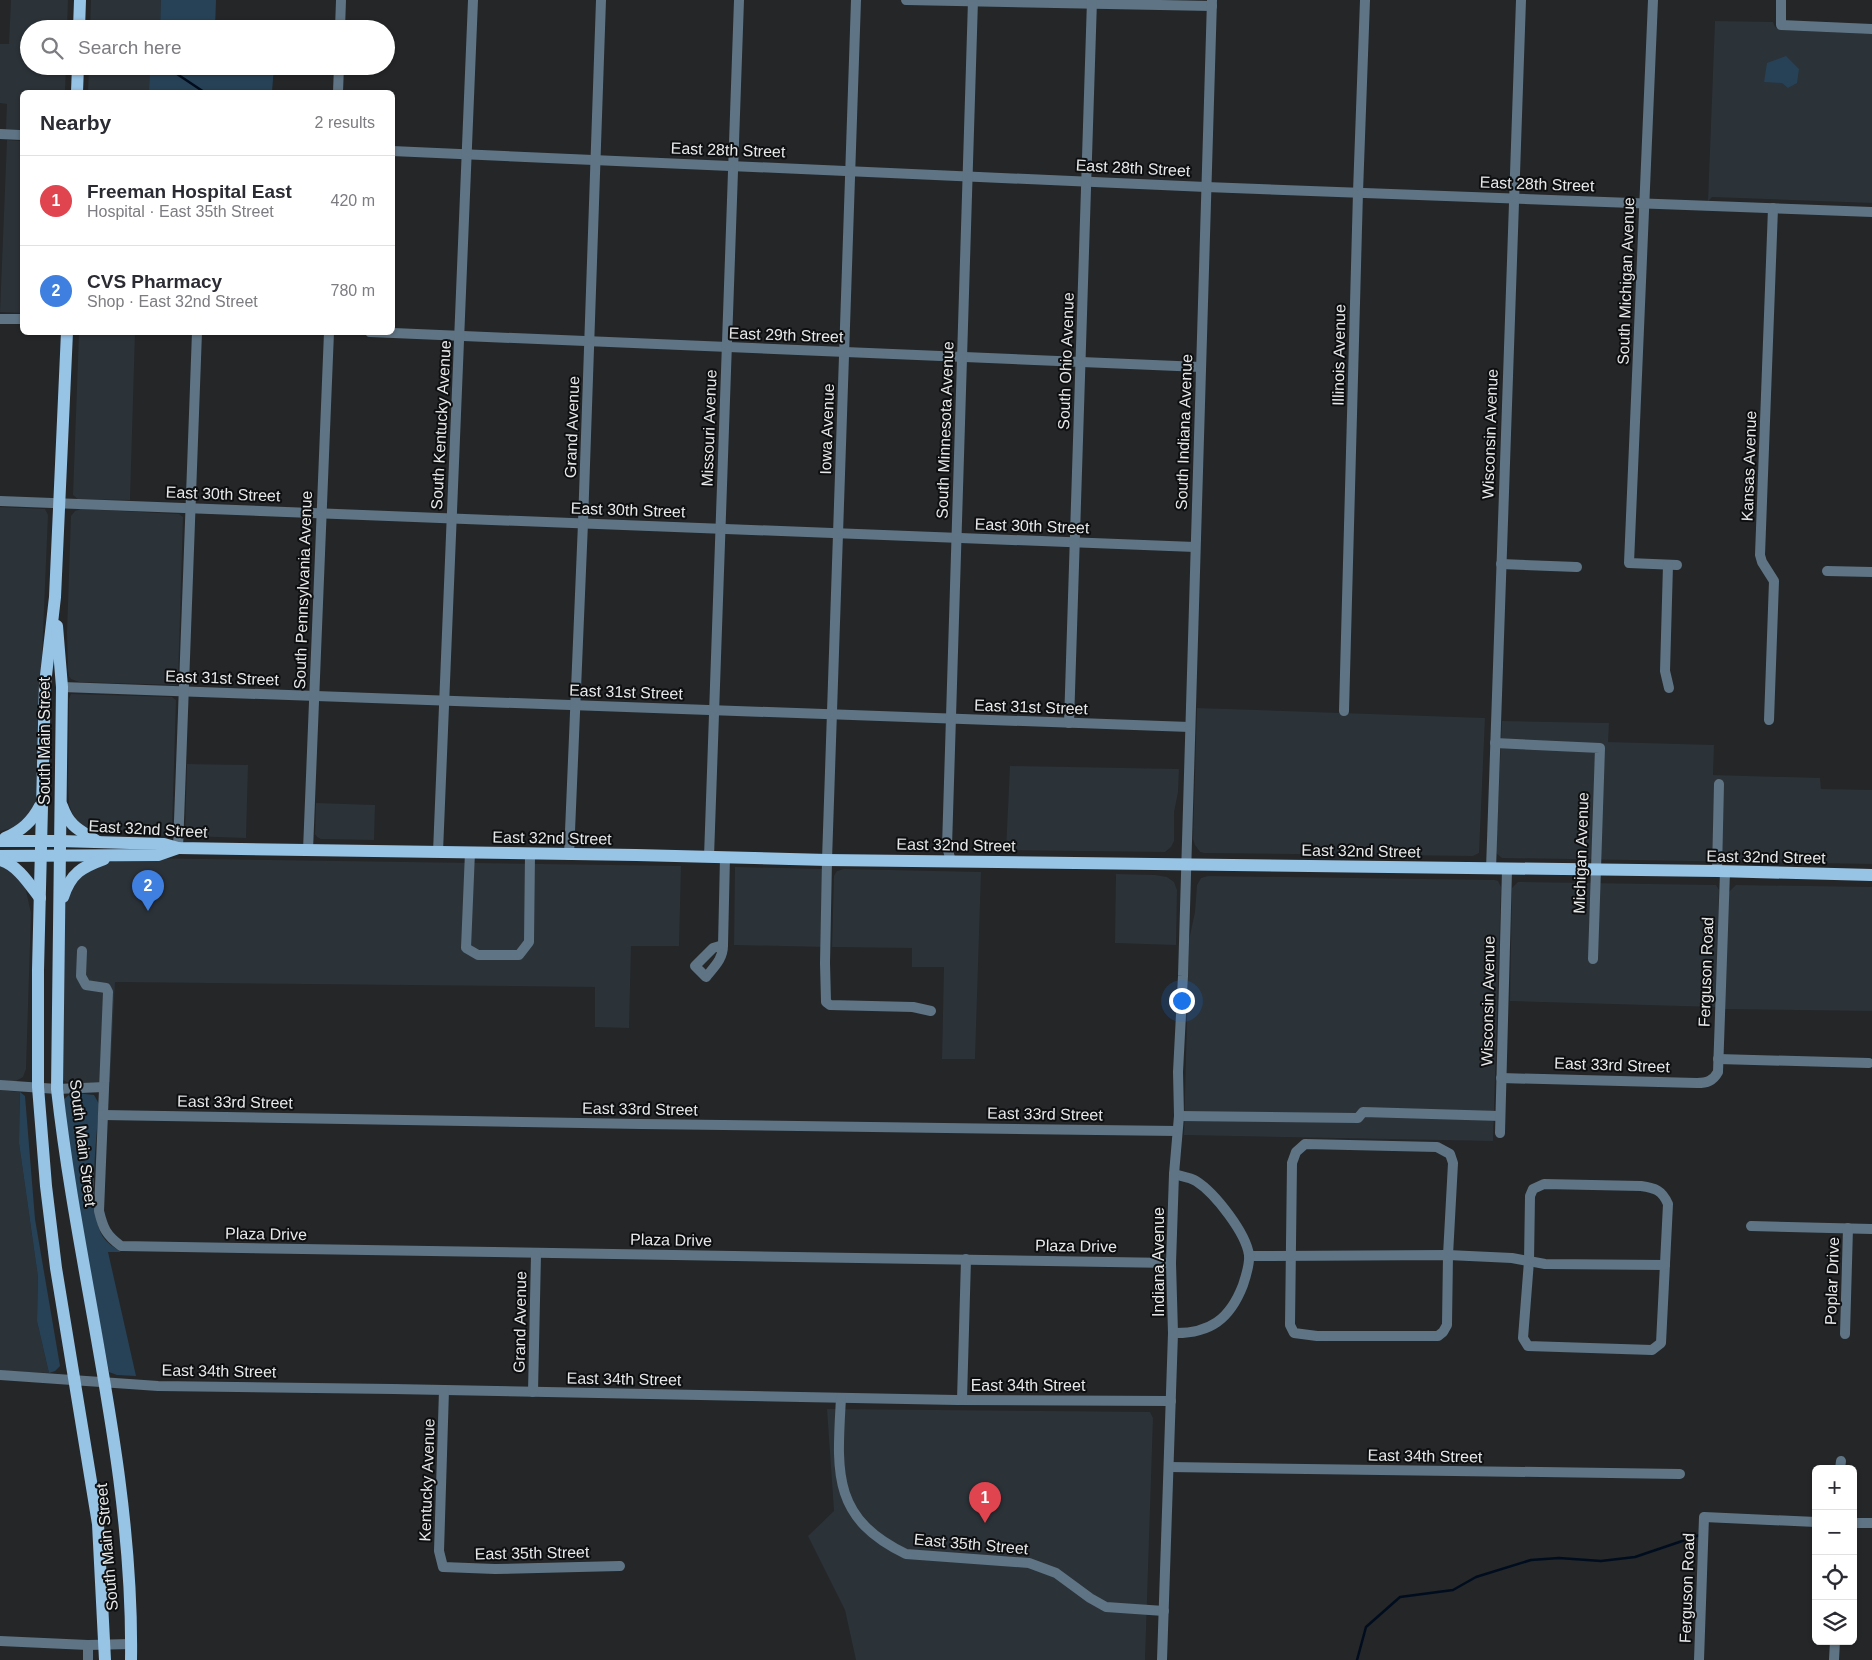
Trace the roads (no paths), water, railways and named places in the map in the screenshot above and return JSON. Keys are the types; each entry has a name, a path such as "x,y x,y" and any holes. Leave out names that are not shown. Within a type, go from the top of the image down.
{"main road":[{"path":"79,20 80,0"},
{"path":"76,90 77,75"},
{"name":"South Main Street","path":"67,335 55,596 45,684 38,970 38,1087 46,1186 56,1268 98,1524 105,1660"},
{"name":"South Main Street","path":"55,596 62,687 57,1089 64,1151 104,1381 122,1512 131,1660"},
{"path":"0,840 17,833 34,819 42,801"},
{"path":"61,802 67,820 98,842"},
{"name":"East 32nd Street","path":"0,840 164,844 178,848 827,860 1506,870 1721,871 1872,875"},
{"path":"0,856 158,855 178,848"},
{"path":"60,906 68,883 84,866 112,856"},
{"path":"0,860 5,861 26,879 40,898"}],"street":[{"path":"340,20 341,0"},
{"name":"South Kentucky Avenue","path":"438,852 473,0"},
{"name":"Grand Avenue","path":"569,855 597,160 601,0"},
{"name":"Missouri Avenue","path":"709,857 738,0"},
{"name":"Iowa Avenue","path":"856,0 827,860 826,1002 830,1005 913,1006 931,1010"},
{"path":"906,0 1212,3"},
{"name":"South Minnesota Avenue","path":"951,861 947,846 974,0"},
{"name":"Illinois Avenue","path":"1344,711 1365,0"},
{"name":"Wisconsin Avenue","path":"1491,869 1521,0"},
{"name":"South Michigan Avenue","path":"1653,0 1629,563 1673,565 1665,671 1669,688"},
{"path":"1781,0 1780,25 1872,29"},
{"name":"South Ohio Avenue","path":"1069,723 1092,2"},
{"name":"South Indiana Avenue","path":"1186,865 1212,3"},
{"path":"338,90 339,75"},
{"path":"0,134 20,135"},
{"name":"East 28th Street","path":"395,151 1206,187 1872,212"},
{"name":"Kansas Avenue","path":"1769,720 1774,581 1762,562 1760,555 1773,208"},
{"path":"0,319 20,319"},
{"name":"East 29th Street","path":"395,333 1201,367"},
{"path":"178,848 197,335"},
{"name":"South Pennsylvania Avenue","path":"308,850 329,335"},
{"name":"East 30th Street","path":"0,501 1195,547"},
{"path":"1501,564 1577,567"},
{"path":"1827,571 1872,572"},
{"name":"East 31st Street","path":"62,687 1190,727"},
{"name":"Michigan Avenue","path":"1495,743 1600,748 1594,959"},
{"path":"1718,784 1721,871"},
{"path":"470,852 466,948 478,955 519,955 529,942 530,854"},
{"path":"722,945 725,857"},
{"name":"Indiana Avenue","path":"1162,1660 1174,1333 1171,1263 1174,1174 1179,1116 1178,1072 1186,865"},
{"name":"Wisconsin Avenue","path":"1500,1133 1506,870"},
{"name":"Ferguson Road","path":"1718,1072 1721,871"},
{"name":"Plaza Drive","path":"82,951 81,976 86,985 106,988 108,992 99,1211 109,1237 121,1246 1171,1263"},
{"path":"1718,1058 1869,1062"},
{"name":"East 33rd Street","path":"1501,1078 1701,1082 1712,1080 1718,1072"},
{"path":"0,1085 57,1089 104,1087"},
{"path":"1179,1116 1358,1118 1363,1112 1500,1116"},
{"name":"East 33rd Street","path":"103,1115 1177,1131"},
{"path":"1305,1144 1438,1146 1450,1154 1453,1163 1448,1255 1447,1325 1438,1336 1317,1336 1294,1333 1290,1325 1290,1256 1292,1163 1296,1152 1305,1144"},
{"path":"1174,1174 1195,1180 1220,1204 1234,1222 1247,1247 1249,1256 1245,1279 1237,1300 1229,1311 1220,1320 1203,1331 1174,1333"},
{"path":"1544,1184 1655,1188 1664,1194 1668,1204 1665,1265 1661,1343 1652,1350 1528,1346 1523,1338 1529,1261 1530,1196 1533,1189 1544,1184"},
{"path":"1751,1226 1872,1228"},
{"name":"Poplar Drive","path":"1845,1334 1848,1228"},
{"name":"Grand Avenue","path":"533,1392 536,1254"},
{"path":"1249,1256 1448,1255 1512,1258 1545,1264 1665,1265"},
{"path":"962,1400 966,1259"},
{"name":"East 34th Street","path":"0,1375 158,1386 1172,1402"},
{"name":"Kentucky Avenue","path":"444,1390 440,1555 445,1569"},
{"name":"East 35th Street","path":"841,1398 840,1469 842,1488 850,1508 863,1525 888,1545 906,1554 1029,1562 1056,1573 1090,1598 1106,1607 1164,1611"},
{"name":"East 34th Street","path":"1169,1467 1680,1474"},
{"name":"Ferguson Road","path":"1700,1660 1704,1517 1812,1522"},
{"path":"1857,1523 1872,1523"},
{"name":"East 35th Street","path":"445,1569 620,1566"},
{"path":"0,1641 88,1645 131,1644"},
{"path":"88,1645 88,1660"},
{"path":"1834,1660 1835,1645"}],"waterway":[{"path":"178,75 201,90"},
{"path":"1357,1660 1366,1627 1400,1597 1453,1590 1476,1577 1531,1560 1559,1558 1601,1561 1635,1557 1700,1535"}],"place":[{"name":"CVS Pharmacy","path":"148,911"},
{"name":"Freeman Hospital East","path":"985,1523"}]}
